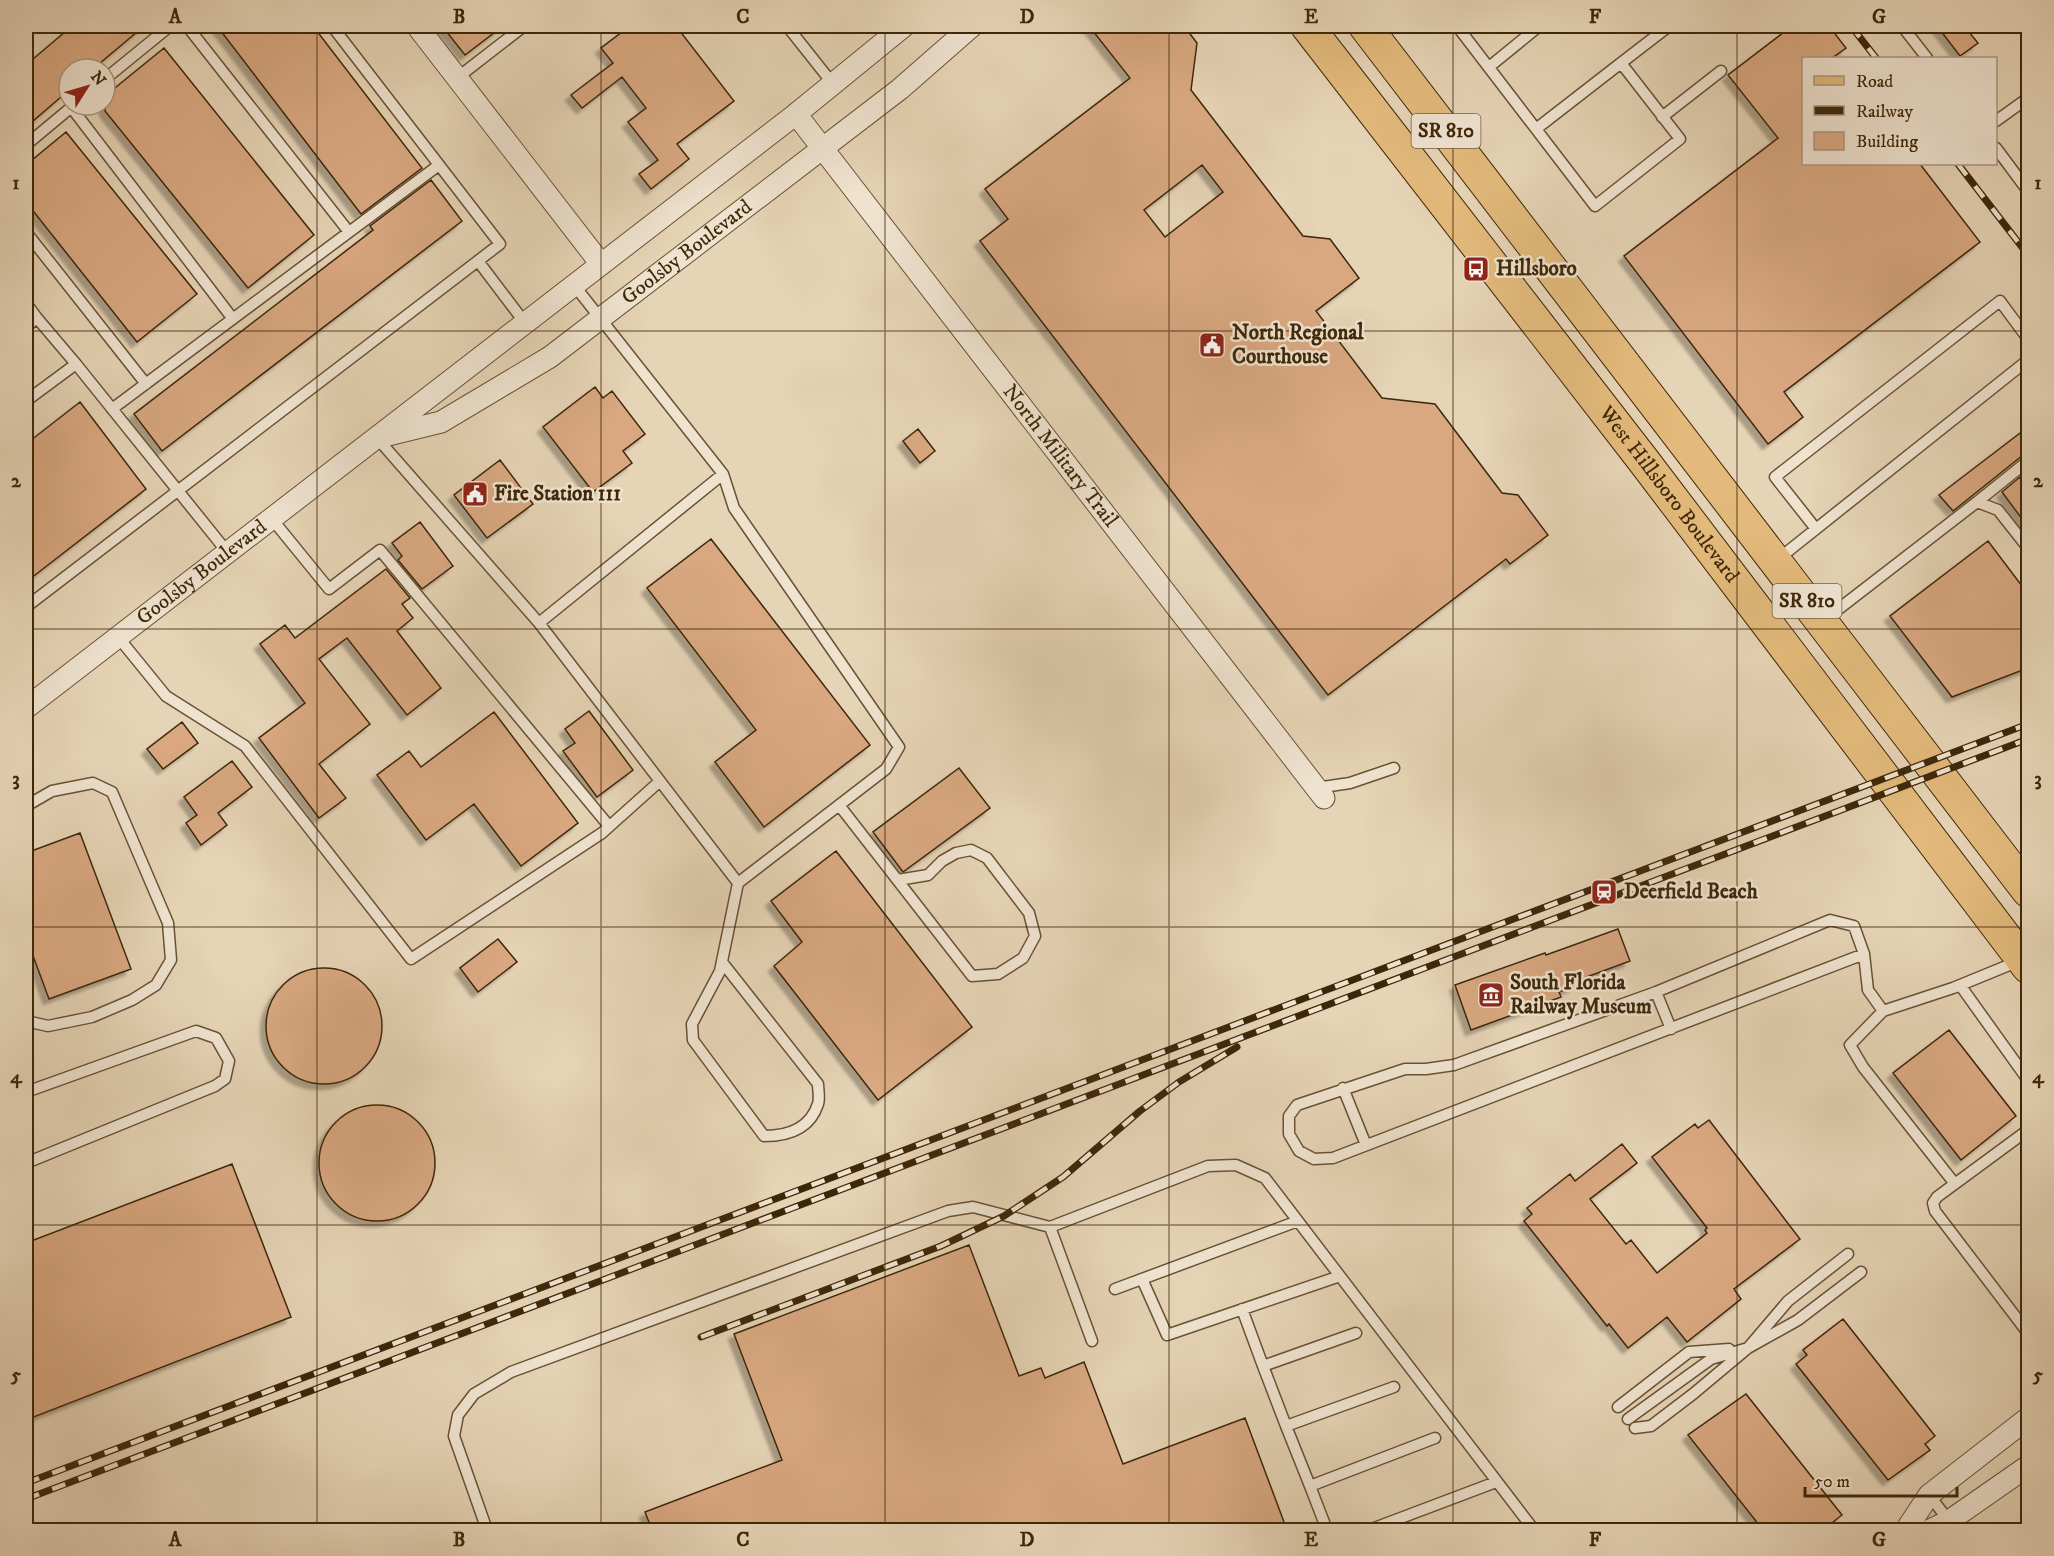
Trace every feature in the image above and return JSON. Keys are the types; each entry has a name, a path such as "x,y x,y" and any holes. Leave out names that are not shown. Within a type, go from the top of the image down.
{"main road":[{"name":"West Hillsboro Boulevard","path":"1307,26 1690,522 2026,964"},
{"name":"West Hillsboro Boulevard","path":"1365,26 2028,891"},
{"path":"1436,191 1460,195 1514,219"},
{"path":"1690,522 1734,557 1756,564 1776,561"}],"street":[{"path":"417,26 602,264"},
{"name":"Goolsby Boulevard","path":"26,708 796,114 904,26"},
{"name":"Goolsby Boulevard","path":"377,438 441,422 550,357 900,89 972,26"},
{"name":"North Military Trail","path":"796,114 1320,793"},
{"path":"1928,1528 1929,1495 2028,1418"},
{"path":"1928,1528 2028,1466"}],"lane":[{"path":"117,69 170,26"},
{"path":"188,26 349,232"},
{"path":"26,607 500,244 332,26"},
{"path":"458,78 524,26"},
{"path":"787,26 833,84"},
{"path":"1457,26 1595,206 1680,140 1622,63"},
{"path":"1536,129 1669,26"},
{"path":"1902,26 1926,57"},
{"path":"1488,67 1538,27"},
{"path":"1662,117 1722,71"},
{"path":"1997,120 2028,98"},
{"path":"26,145 59,117"},
{"path":"80,117 233,319"},
{"path":"1997,151 2028,191"},
{"path":"112,409 439,165"},
{"path":"26,232 146,384"},
{"path":"478,261 525,323"},
{"path":"574,285 723,474 734,507 899,747 886,769 738,883 720,971 692,1024 693,1040 764,1136 783,1136 806,1125 819,1103 818,1084 722,962"},
{"path":"1816,529 1775,477 2000,301 2028,339"},
{"path":"26,303 228,553"},
{"path":"26,327 37,318"},
{"path":"1776,561 2028,360"},
{"path":"26,401 76,364"},
{"path":"377,438 539,623 738,883"},
{"path":"1823,621 2028,461"},
{"path":"539,623 723,474"},
{"path":"1977,502 1998,510 2028,548"},
{"path":"272,519 329,589 380,550 609,826"},
{"path":"118,637 166,696 245,746 411,958 609,826 660,781"},
{"path":"1320,793 1394,768"},
{"path":"26,790 28,804 52,791 93,783 112,792 168,923 171,960 156,985 132,1000 102,1013 48,1026 26,1021"},
{"path":"839,805 972,976 998,974 1023,958 1035,936 1029,913 987,858 971,850 956,853 942,861 928,875 898,880"},
{"path":"1864,954 1333,1158 1314,1159 1299,1151 1289,1134 1289,1116 1297,1105 1405,1069 1454,1065 1656,992 1830,920 1854,926 1864,954 1868,990 1882,1011"},
{"path":"1955,1184 1863,1067 1850,1045 1882,1011 2026,964"},
{"path":"1960,985 2028,1080"},
{"path":"1656,992 1671,1029"},
{"path":"26,1092 196,1031 216,1038 229,1061 225,1078 215,1086 26,1163"},
{"path":"1343,1088 1366,1145"},
{"path":"2028,1130 1937,1197 1933,1203 1935,1210 2028,1333"},
{"path":"487,1530 454,1436 458,1415 474,1394 511,1372 948,1211 973,1208 1050,1227 1208,1166 1236,1165 1265,1178 1534,1530"},
{"path":"1115,1289 1298,1221"},
{"path":"1050,1227 1092,1341"},
{"path":"1848,1254 1788,1301 1748,1348 1712,1359 1631,1424 1651,1426 1748,1348 1798,1320 1861,1272"},
{"path":"1142,1279 1167,1335 1340,1276"},
{"path":"1242,1309 1328,1530"},
{"path":"1263,1366 1356,1333"},
{"path":"1618,1407 1689,1352 1748,1348"},
{"path":"1286,1426 1394,1387"},
{"path":"1310,1486 1435,1438"},
{"path":"1369,1530 1497,1482"},
{"path":"1928,1528 1929,1495"}],"building":[{"path":"72,26 144,26 107,57 57,57 57,100 26,127 26,65"},
{"path":"217,26 313,26 422,168 361,214"},
{"path":"442,26 503,26 465,55"},
{"path":"630,26 676,26 734,101 677,144 689,159 651,189 639,174 658,160 628,122 646,108 622,77 582,108 571,95 613,63 601,48"},
{"path":"1089,26 1184,26 1197,43 1191,90 1303,236 1330,239 1359,278 1316,311 1382,398 1435,404 1502,493 1518,495 1548,535 1510,564 1506,559 1328,695 980,241 1008,219 985,189 1130,78","holes":["1202,165 1223,192 1165,237 1144,210"]},
{"path":"1792,26 1829,26 1846,48 1833,57 1802,57 1802,165 1921,165 1980,242 1784,392 1803,417 1768,444 1624,256 1778,138 1728,75"},
{"path":"1937,26 1964,26 1978,43 1960,56"},
{"path":"164,48 314,235 248,288 110,117 117,117 117,86"},
{"path":"66,132 197,294 137,342 26,202 26,165"},
{"path":"431,180 462,221 162,451 134,414 373,230 370,226"},
{"path":"595,387 603,398 612,391 645,434 623,451 632,463 593,492 543,427"},
{"path":"80,402 146,489 26,582 26,444"},
{"path":"2028,427 2028,451 1953,511 1939,495"},
{"path":"918,429 935,451 920,463 903,441"},
{"path":"500,460 533,504 487,538 454,495"},
{"path":"2020,477 2028,489 2028,527 2002,492"},
{"path":"420,522 453,566 422,589 398,560 402,556 392,543"},
{"path":"711,539 870,745 764,827 715,762 756,730 647,588"},
{"path":"1988,541 2028,594 2028,668 1952,697 1890,616"},
{"path":"386,569 410,598 402,604 413,618 397,631 441,688 407,715 347,638 319,659 370,724 319,764 346,798 319,818 259,738 305,703 260,644 285,625 295,638"},
{"path":"589,711 633,770 597,797 563,751 575,743 565,729"},
{"path":"494,712 578,823 521,866 474,804 426,840 377,775 409,751 421,767"},
{"path":"182,722 198,743 163,769 147,749"},
{"path":"232,761 252,787 218,813 227,825 201,845 186,823 197,815 184,797"},
{"path":"959,768 990,808 903,872 873,832"},
{"path":"80,833 131,969 49,999 32,953 26,956 26,853"},
{"path":"836,851 972,1027 878,1100 774,966 802,942 771,901"},
{"path":"1618,929 1630,961 1573,982 1574,986 1559,992 1561,997 1471,1030 1455,985"},
{"path":"498,939 517,962 478,992 460,968"},
{"path":"324,968 346,973 365,985 377,1004 382,1026 377,1048 365,1067 346,1079 324,1084 302,1079 283,1067 271,1048 266,1026 271,1004 283,985 302,973"},
{"path":"1949,1030 2016,1116 1961,1160 1893,1073"},
{"path":"377,1105 399,1110 418,1122 430,1141 435,1163 430,1185 418,1204 399,1216 377,1221 355,1216 336,1204 324,1185 319,1163 324,1141 336,1122 355,1110"},
{"path":"1709,1120 1800,1239 1734,1289 1741,1299 1687,1342 1667,1317 1628,1348 1609,1324 1607,1326 1524,1221 1532,1214 1527,1208 1570,1174 1575,1181 1622,1144 1637,1163 1590,1199 1626,1244 1631,1240 1657,1273 1707,1233 1705,1230 1707,1228 1652,1157 1695,1124 1698,1128"},
{"path":"232,1164 291,1317 26,1420 26,1243"},
{"path":"969,1245 1019,1376 1041,1368 1045,1378 1084,1362 1123,1464 1245,1418 1287,1530 652,1530 645,1512 782,1460 734,1334"},
{"path":"1843,1319 1935,1436 1925,1444 1930,1450 1888,1480 1796,1364 1807,1355 1803,1350"},
{"path":"1746,1394 1842,1515 1823,1530 1763,1530 1688,1435"}],"railway":[{"path":"1851,26 1875,57"},
{"path":"1959,165 2028,255"},
{"path":"26,1483 2028,724"},
{"path":"26,1499 2028,739"},
{"path":"701,1337 941,1246 1004,1216 1063,1177 1140,1111 1179,1082 1237,1047"}],"place":[{"name":"Hillsboro","path":"1476,269"},
{"name":"North Regional Courthouse","path":"1212,345"},
{"name":"Fire Station 111","path":"475,494"},
{"name":"Deerfield Beach","path":"1604,892"},
{"name":"South Florida Railway Museum","path":"1491,995"}]}
